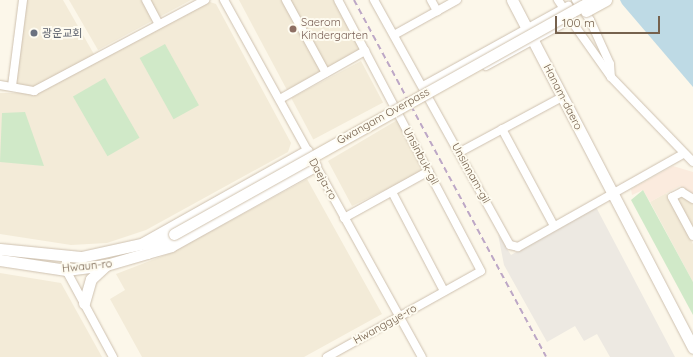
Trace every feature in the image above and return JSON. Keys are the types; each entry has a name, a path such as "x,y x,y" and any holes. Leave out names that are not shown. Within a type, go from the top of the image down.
{"street":[{"path":"12,86 23,0"},
{"path":"146,0 159,24"},
{"path":"0,85 34,91 206,0"},
{"name":"Daeja-ro","path":"224,0 422,357"},
{"path":"286,0 326,73"},
{"name":"Unsinbuk-gil","path":"338,0 481,270"},
{"name":"Unsinnam-gil","path":"374,0 460,152 510,245 518,247 613,194"},
{"path":"430,0 437,11"},
{"path":"394,35 457,0"},
{"name":"Hanam-daero","path":"512,0 693,348"},
{"path":"558,0 572,4 590,20 610,64 611,77"},
{"name":"Gwangam Overpass","path":"171,236 593,0"},
{"path":"429,97 606,0"},
{"path":"422,86 572,4"},
{"path":"572,18 611,77 683,154 693,162"},
{"path":"280,99 365,51"},
{"path":"460,152 562,97"},
{"path":"502,130 554,226"},
{"path":"145,248 307,151"},
{"path":"613,194 683,154"},
{"path":"145,248 171,246 315,166"},
{"path":"344,218 429,171"},
{"path":"392,192 444,291"},
{"path":"693,199 682,192 672,197 693,236"},
{"name":"Hwaun-ro","path":"0,260 66,270 106,265 171,236"},
{"name":"Hwaun-ro","path":"0,249 66,257 145,248"},
{"path":"66,257 66,270 113,357"},
{"path":"84,303 91,278 106,265"},
{"name":"Hwanggye-ro","path":"327,357 481,270"}],"shaded area":[{"path":"24,0 63,0 95,56 35,89 14,85"},
{"path":"69,0 191,0 98,50"},
{"path":"239,0 284,0 321,71 287,90"},
{"path":"289,0 335,0 361,49 327,69"},
{"path":"210,2 216,4 291,143 288,152 146,230 107,243 71,245 0,234 0,93 39,93"},
{"path":"361,61 383,102 313,140 291,98"},
{"path":"399,119 424,171 352,206 328,161"},
{"path":"673,166 693,172 693,194 680,186 650,202 643,190 632,195 631,189"},
{"path":"307,179 382,314 304,357 142,357 110,299 125,290 116,274 173,252"},
{"path":"666,193 693,244 693,282 650,202"},
{"path":"682,196 693,203 693,231 677,199"},
{"path":"596,207 675,357 610,357 597,334 584,341 575,326 547,342 504,265 498,234 511,255"},
{"path":"0,273 61,283 102,357 0,357"}],"green space":[{"path":"165,44 199,105 174,119 140,58"},
{"path":"105,78 140,138 107,156 73,96"},
{"path":"25,112 44,166 0,162 2,113"},
{"path":"643,190 693,282 693,315 631,200"}],"water":[{"path":"620,0 693,0 693,87 622,4"}],"railway":[{"path":"354,0 546,357"}],"place":[{"name":"Saerom Kindergarten","path":"293,29"},
{"name":"광운교회","path":"34,33"}]}
